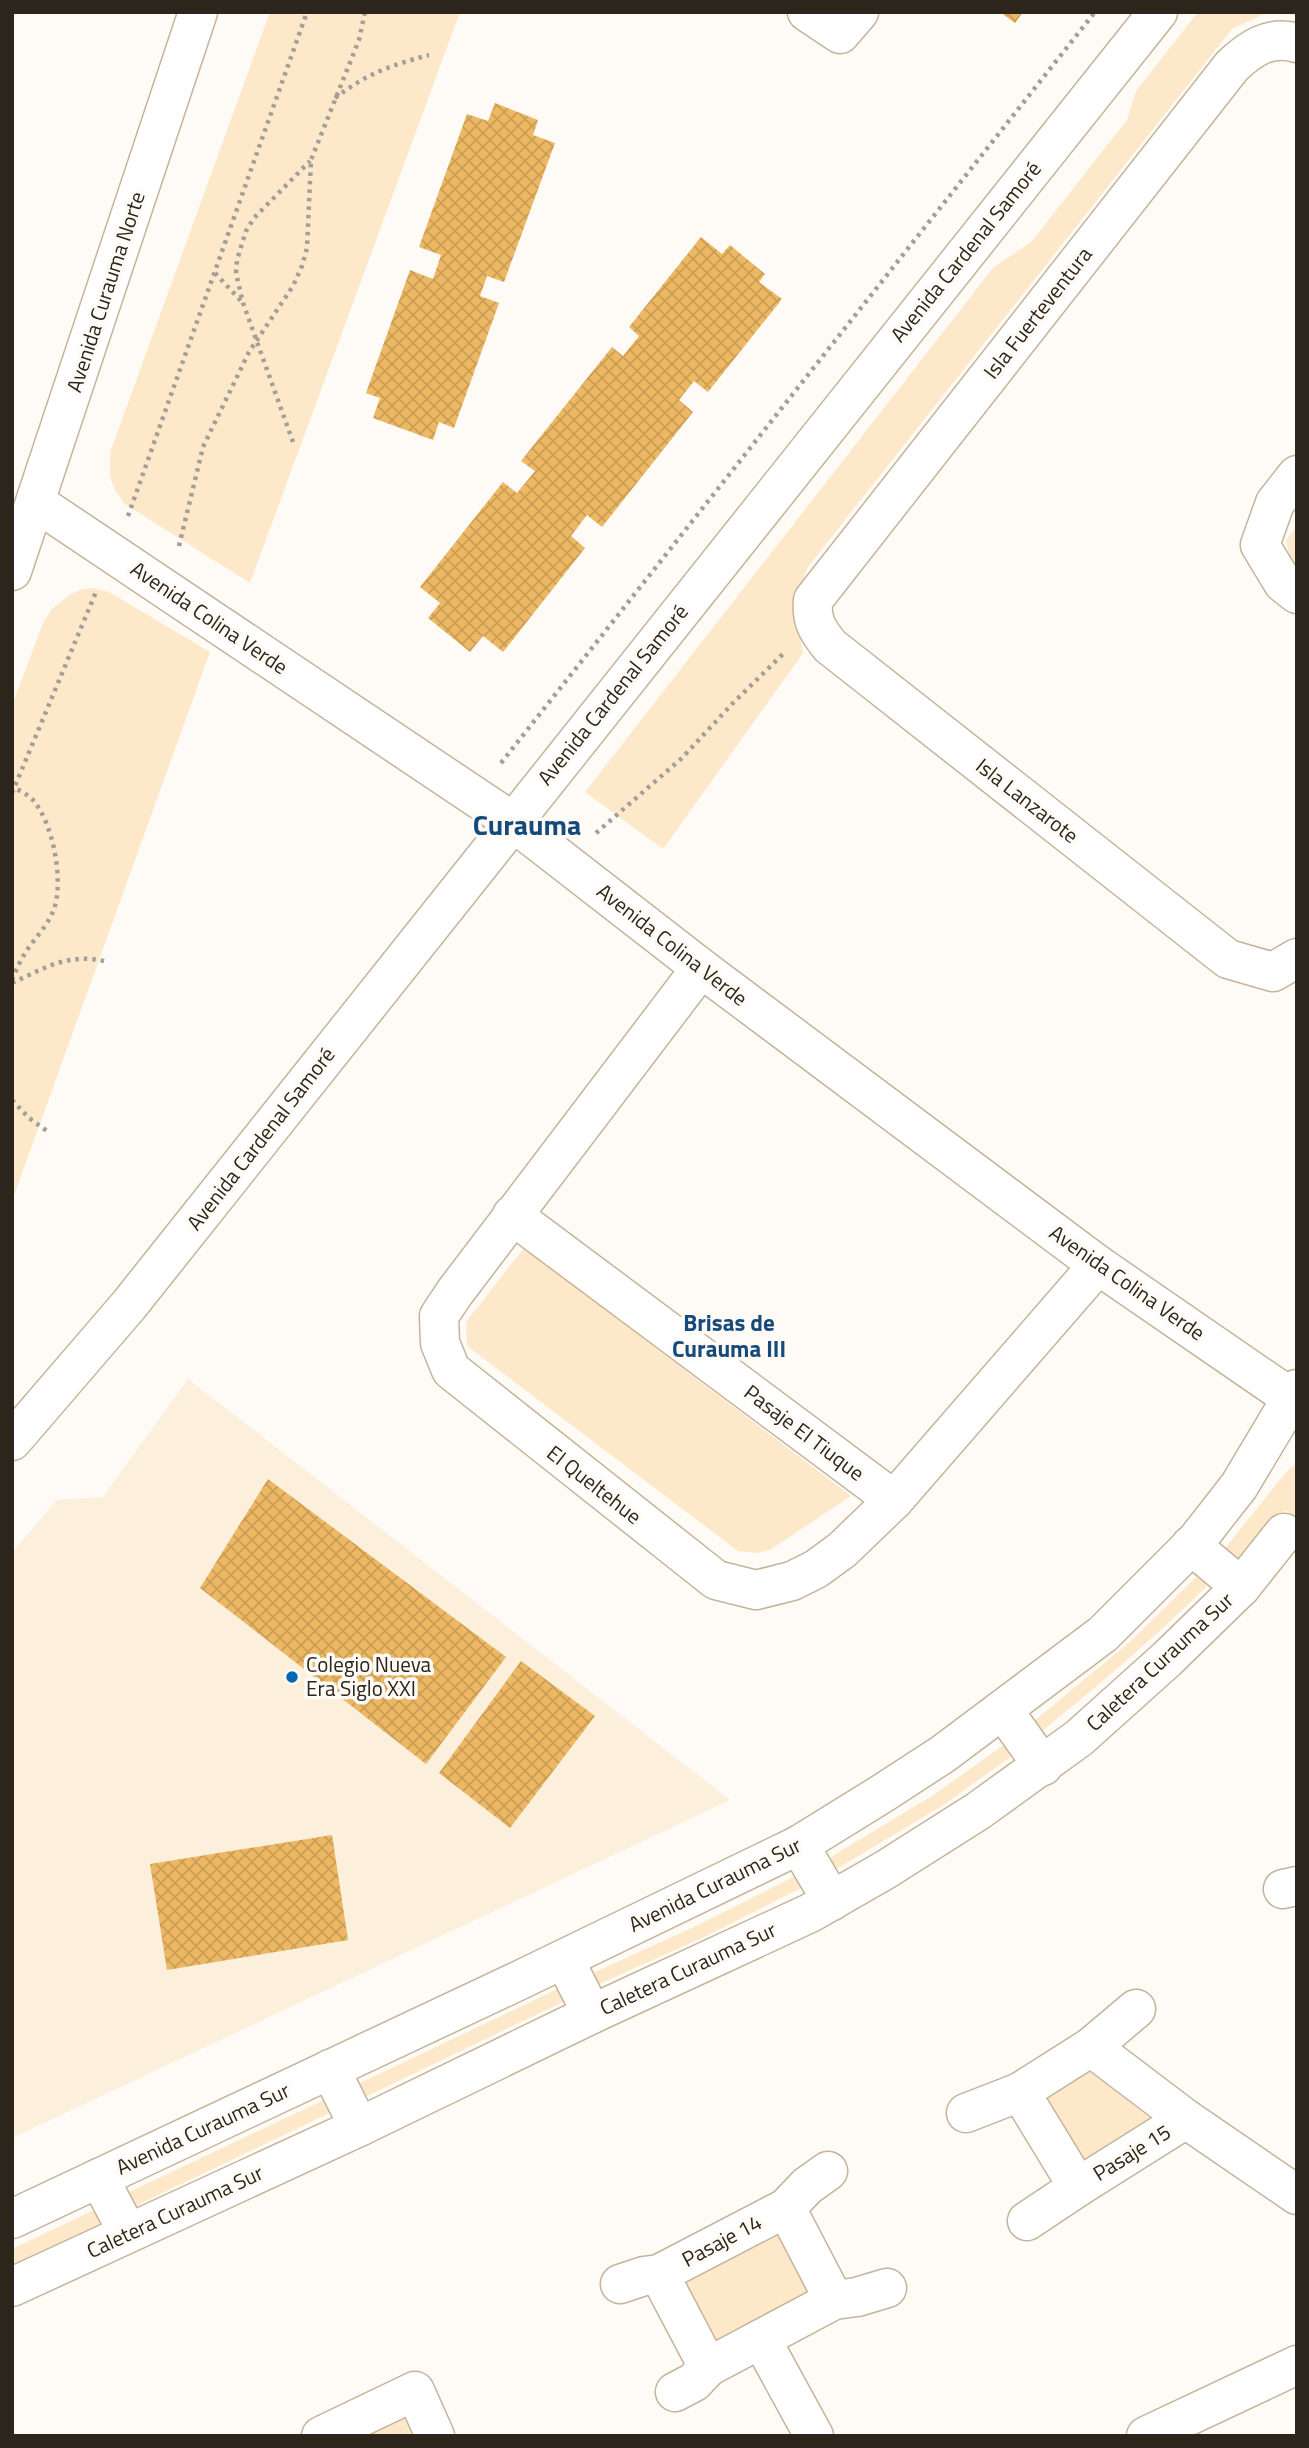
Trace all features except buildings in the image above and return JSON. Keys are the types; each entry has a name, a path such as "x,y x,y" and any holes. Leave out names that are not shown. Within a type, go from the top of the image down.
{"street":[{"name":"Avenida Curauma Norte","path":"12,572 24,496 198,12"},
{"path":"807,12 850,23"},
{"name":"Avenida Cardenal Samoré","path":"12,1441 129,1305 1158,12"},
{"name":"Isla Fuerteventura","path":"813,612 1232,66 1253,48 1286,41"},
{"path":"1297,475 1275,503 1260,545 1283,583 1297,594"},
{"name":"Avenida Colina Verde","path":"24,496 513,822 701,968 1098,1265 1295,1396"},
{"name":"Isla Lanzarote","path":"813,612 830,646 1228,959 1285,965"},
{"name":"El Queltehue","path":"701,968 512,1215 439,1316 440,1343 451,1370 716,1580 756,1590 792,1581 816,1569 842,1550 894,1500 1098,1265"},
{"name":"Pasaje El Tiuque","path":"512,1215 894,1500"},
{"name":"Avenida Curauma Sur","path":"12,2219 799,1845 943,1754 1103,1634 1191,1545 1239,1486 1295,1396"},
{"name":"Caletera Curauma Sur","path":"12,2287 359,2127 832,1901 943,1834 1043,1766 1120,1702 1241,1587 1284,1533"},
{"path":"1191,1545 1241,1587"},
{"path":"1003,1710 1043,1766"},
{"path":"799,1845 832,1901"},
{"path":"564,1958 592,2014"},
{"path":"966,2113 1020,2092 1091,2047 1136,2009"},
{"name":"Pasaje 15","path":"1091,2047 1186,2119 1297,2194"},
{"path":"330,2069 359,2127"},
{"name":"Pasaje 15","path":"1020,2092 1078,2187"},
{"name":"Pasaje 15","path":"1027,2221 1186,2119"},
{"name":"Pasaje 14","path":"620,2284 659,2274 786,2208 807,2186 828,2171"},
{"path":"99,2178 128,2233"},
{"name":"Pasaje 14","path":"786,2208 834,2300"},
{"name":"Pasaje 14","path":"659,2274 708,2367"},
{"path":"675,2392 694,2382 708,2367 834,2300 857,2297 887,2288"},
{"path":"761,2339 814,2436"},
{"path":"1146,2436 1297,2365"},
{"path":"321,2436 415,2391 435,2436"}],"path":[{"path":"12,981 25,952 47,924 54,908 58,877 52,844 34,801 13,791 134,503 307,12"},
{"path":"179,546 203,447 256,340 293,286 302,265 307,248 311,160 359,40 365,12"},
{"path":"474,797 1095,12"},
{"path":"335,99 368,75 429,55"},
{"path":"293,442 243,303 236,273 246,231 254,218 311,160"},
{"path":"215,273 243,303"},
{"path":"564,861 682,758 813,612"},
{"path":"12,981 74,958 90,957 108,961"},
{"path":"12,1100 29,1118 47,1131"}],"shaded area":[{"path":"270,12 460,12 250,583 125,504 113,485 110,466 111,450"},
{"path":"1198,12 1297,12 1297,15 1266,13 1232,29 807,568 799,610 803,653 663,849 585,792 993,268 1032,241 1127,120 1136,91"},
{"path":"1297,526 1297,570 1292,566 1286,540"},
{"path":"92,588 109,592 210,652 12,1201 12,706 43,623 52,609 71,594"},
{"path":"524,1248 851,1496 770,1550 756,1553 738,1551 467,1346 466,1322"},
{"name":"Colegio Nueva Era Siglo XXI","path":"188,1379 730,1800 12,2138 12,1553 57,1500 103,1497"},
{"path":"1297,1464 1297,1518 1285,1510 1243,1561 1237,1562 1226,1552 1226,1547 1288,1470"},
{"path":"1196,1577 1205,1583 1206,1587 1126,1661 1038,1732 1033,1722 1132,1640"},
{"path":"1008,1742 1016,1753 942,1806 833,1871 826,1860 935,1794"},
{"path":"797,1875 803,1887 702,1938 597,1985 591,1974 696,1926"},
{"path":"564,1986 571,1998 361,2099 354,2086"},
{"path":"1090,2058 1166,2118 1081,2175 1031,2097"},
{"path":"326,2099 332,2112 131,2208 125,2194"},
{"path":"92,2211 95,2212 100,2226 12,2268 12,2249"},
{"path":"783,2217 825,2297 710,2358 668,2277"},
{"path":"410,2405 425,2436 345,2436"}],"place":[{"name":"Colegio Nueva Era Siglo XXI","path":"292,1677"}],"district":[{"name":"Curauma","path":"527,825"},
{"name":"Brisas de Curauma III","path":"729,1336"}]}
